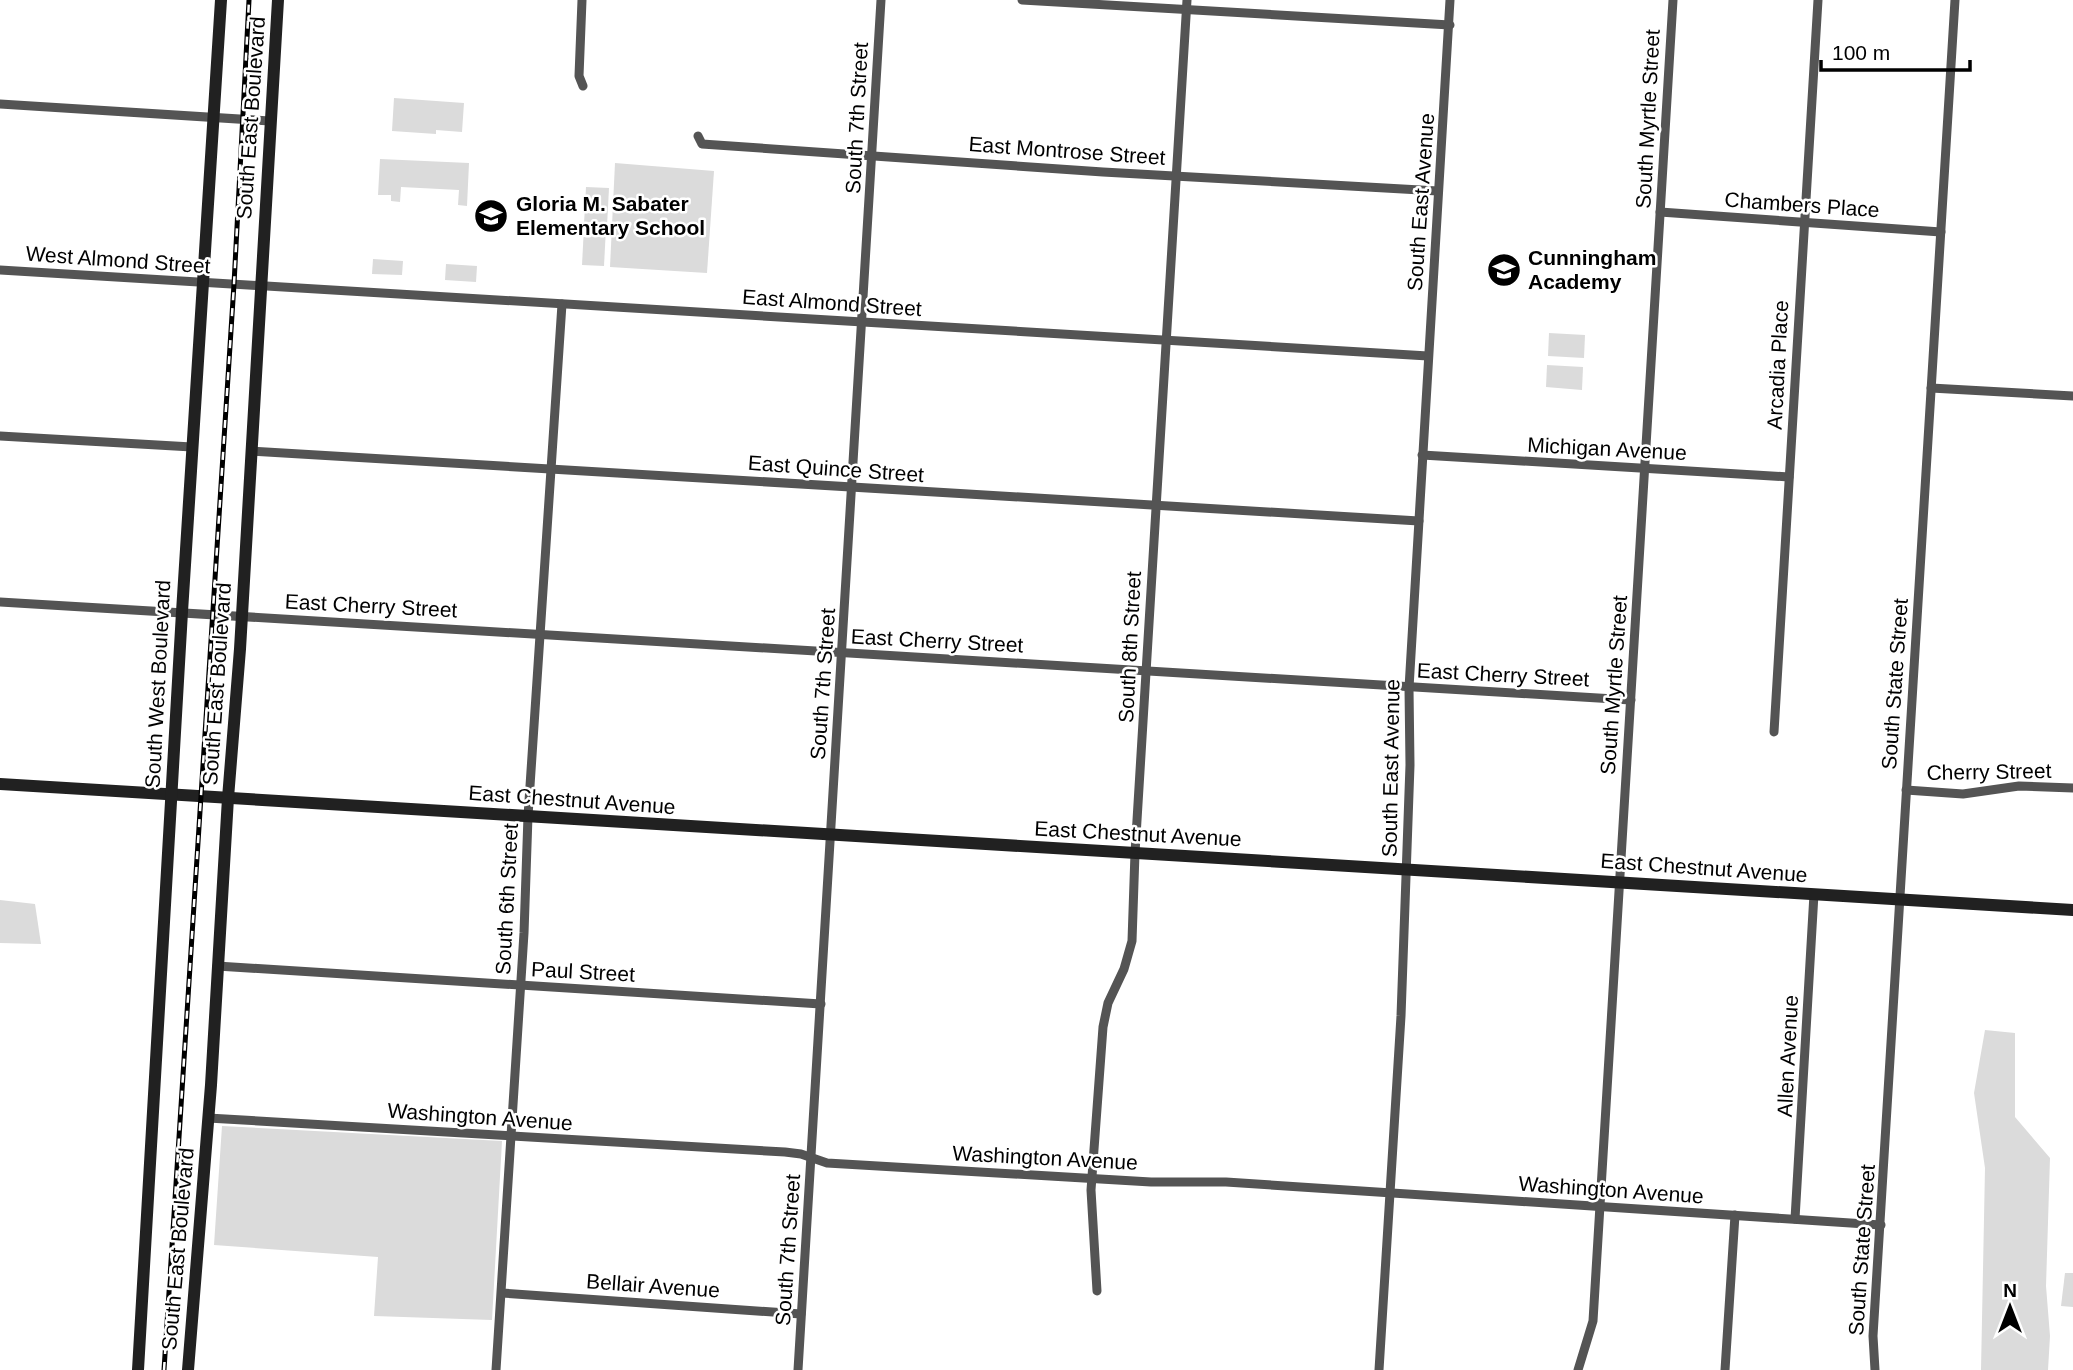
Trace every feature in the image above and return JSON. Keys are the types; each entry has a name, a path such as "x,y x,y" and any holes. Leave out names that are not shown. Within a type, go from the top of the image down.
{"main road":[{"name":"South West Boulevard","path":"138,1370 221,0"},
{"name":"South East Boulevard","path":"188,1370 242,616 278,0"},
{"name":"East Chestnut Avenue","path":"0,784 2073,910"}],"street":[{"path":"582,0 579,76 583,86"},
{"name":"South 7th Street","path":"798,1370 881,0"},
{"path":"1022,0 1450,25"},
{"name":"South 8th Street","path":"1097,1292 1092,1234 1092,1179 1103,1027 1108,1003 1124,969 1132,941 1135,853 1187,0"},
{"name":"South East Avenue","path":"1379,1370 1391,1193 1406,869 1410,765 1409,688 1450,0"},
{"name":"South Myrtle Street","path":"1578,1370 1593,1321 1673,0"},
{"name":"Arcadia Place","path":"1774,732 1818,0"},
{"name":"South State Street","path":"1875,1370 1873,1336 1955,0"},
{"path":"0,104 270,121"},
{"name":"East Montrose Street","path":"698,136 702,144 1438,191"},
{"name":"Chambers Place","path":"1660,212 1941,232"},
{"name":"West Almond Street","path":"0,270 234,284"},
{"name":"East Almond Street","path":"234,284 1428,356"},
{"name":"South 6th Street","path":"496,1370 528,816 562,304"},
{"path":"1931,388 2073,396"},
{"path":"0,436 192,447"},
{"name":"East Quince Street","path":"251,451 1419,521"},
{"name":"Michigan Avenue","path":"1422,455 1788,477"},
{"name":"East Cherry Street","path":"0,602 1631,700"},
{"name":"Cherry Street","path":"1906,790 1963,794 2019,786 2073,788"},
{"name":"Allen Avenue","path":"1796,1219 1814,894"},
{"name":"Paul Street","path":"217,966 821,1004"},
{"name":"Washington Avenue","path":"208,1118 785,1152 827,1163 1092,1179 1226,1182 1881,1225"},
{"path":"1724,1370 1735,1215"},
{"name":"Bellair Avenue","path":"502,1293 801,1314"}],"shaded area":[{"path":"394,98 464,103 462,132 436,130 436,134 392,131"},
{"path":"380,159 469,163 467,206 458,205 459,190 401,187 400,202 391,201 391,195 378,195"},
{"path":"615,163 714,171 707,273 610,267"},
{"path":"586,187 609,188 607,226 584,224"},
{"path":"584,227 606,228 604,266 582,265"},
{"path":"373,259 403,261 402,275 372,274"},
{"path":"446,264 477,266 476,282 445,280"},
{"path":"1549,333 1585,335 1584,358 1548,356"},
{"path":"1547,365 1583,367 1582,390 1546,387"},
{"path":"0,900 35,904 41,944 0,943"},
{"path":"1985,1030 2015,1033 2015,1117 2050,1158 2046,1286 2050,1336 2048,1370 1981,1370 1985,1168 1974,1093"},
{"path":"222,1126 502,1141 492,1320 374,1316 378,1257 214,1245"},
{"path":"2065,1273 2073,1273 2073,1307 2061,1306"}],"railway":[{"path":"164,1370 234,284 249,0"}],"place":[{"name":"Gloria M. Sabater Elementary School","path":"491,216"},
{"name":"Cunningham Academy","path":"1504,270"}]}
